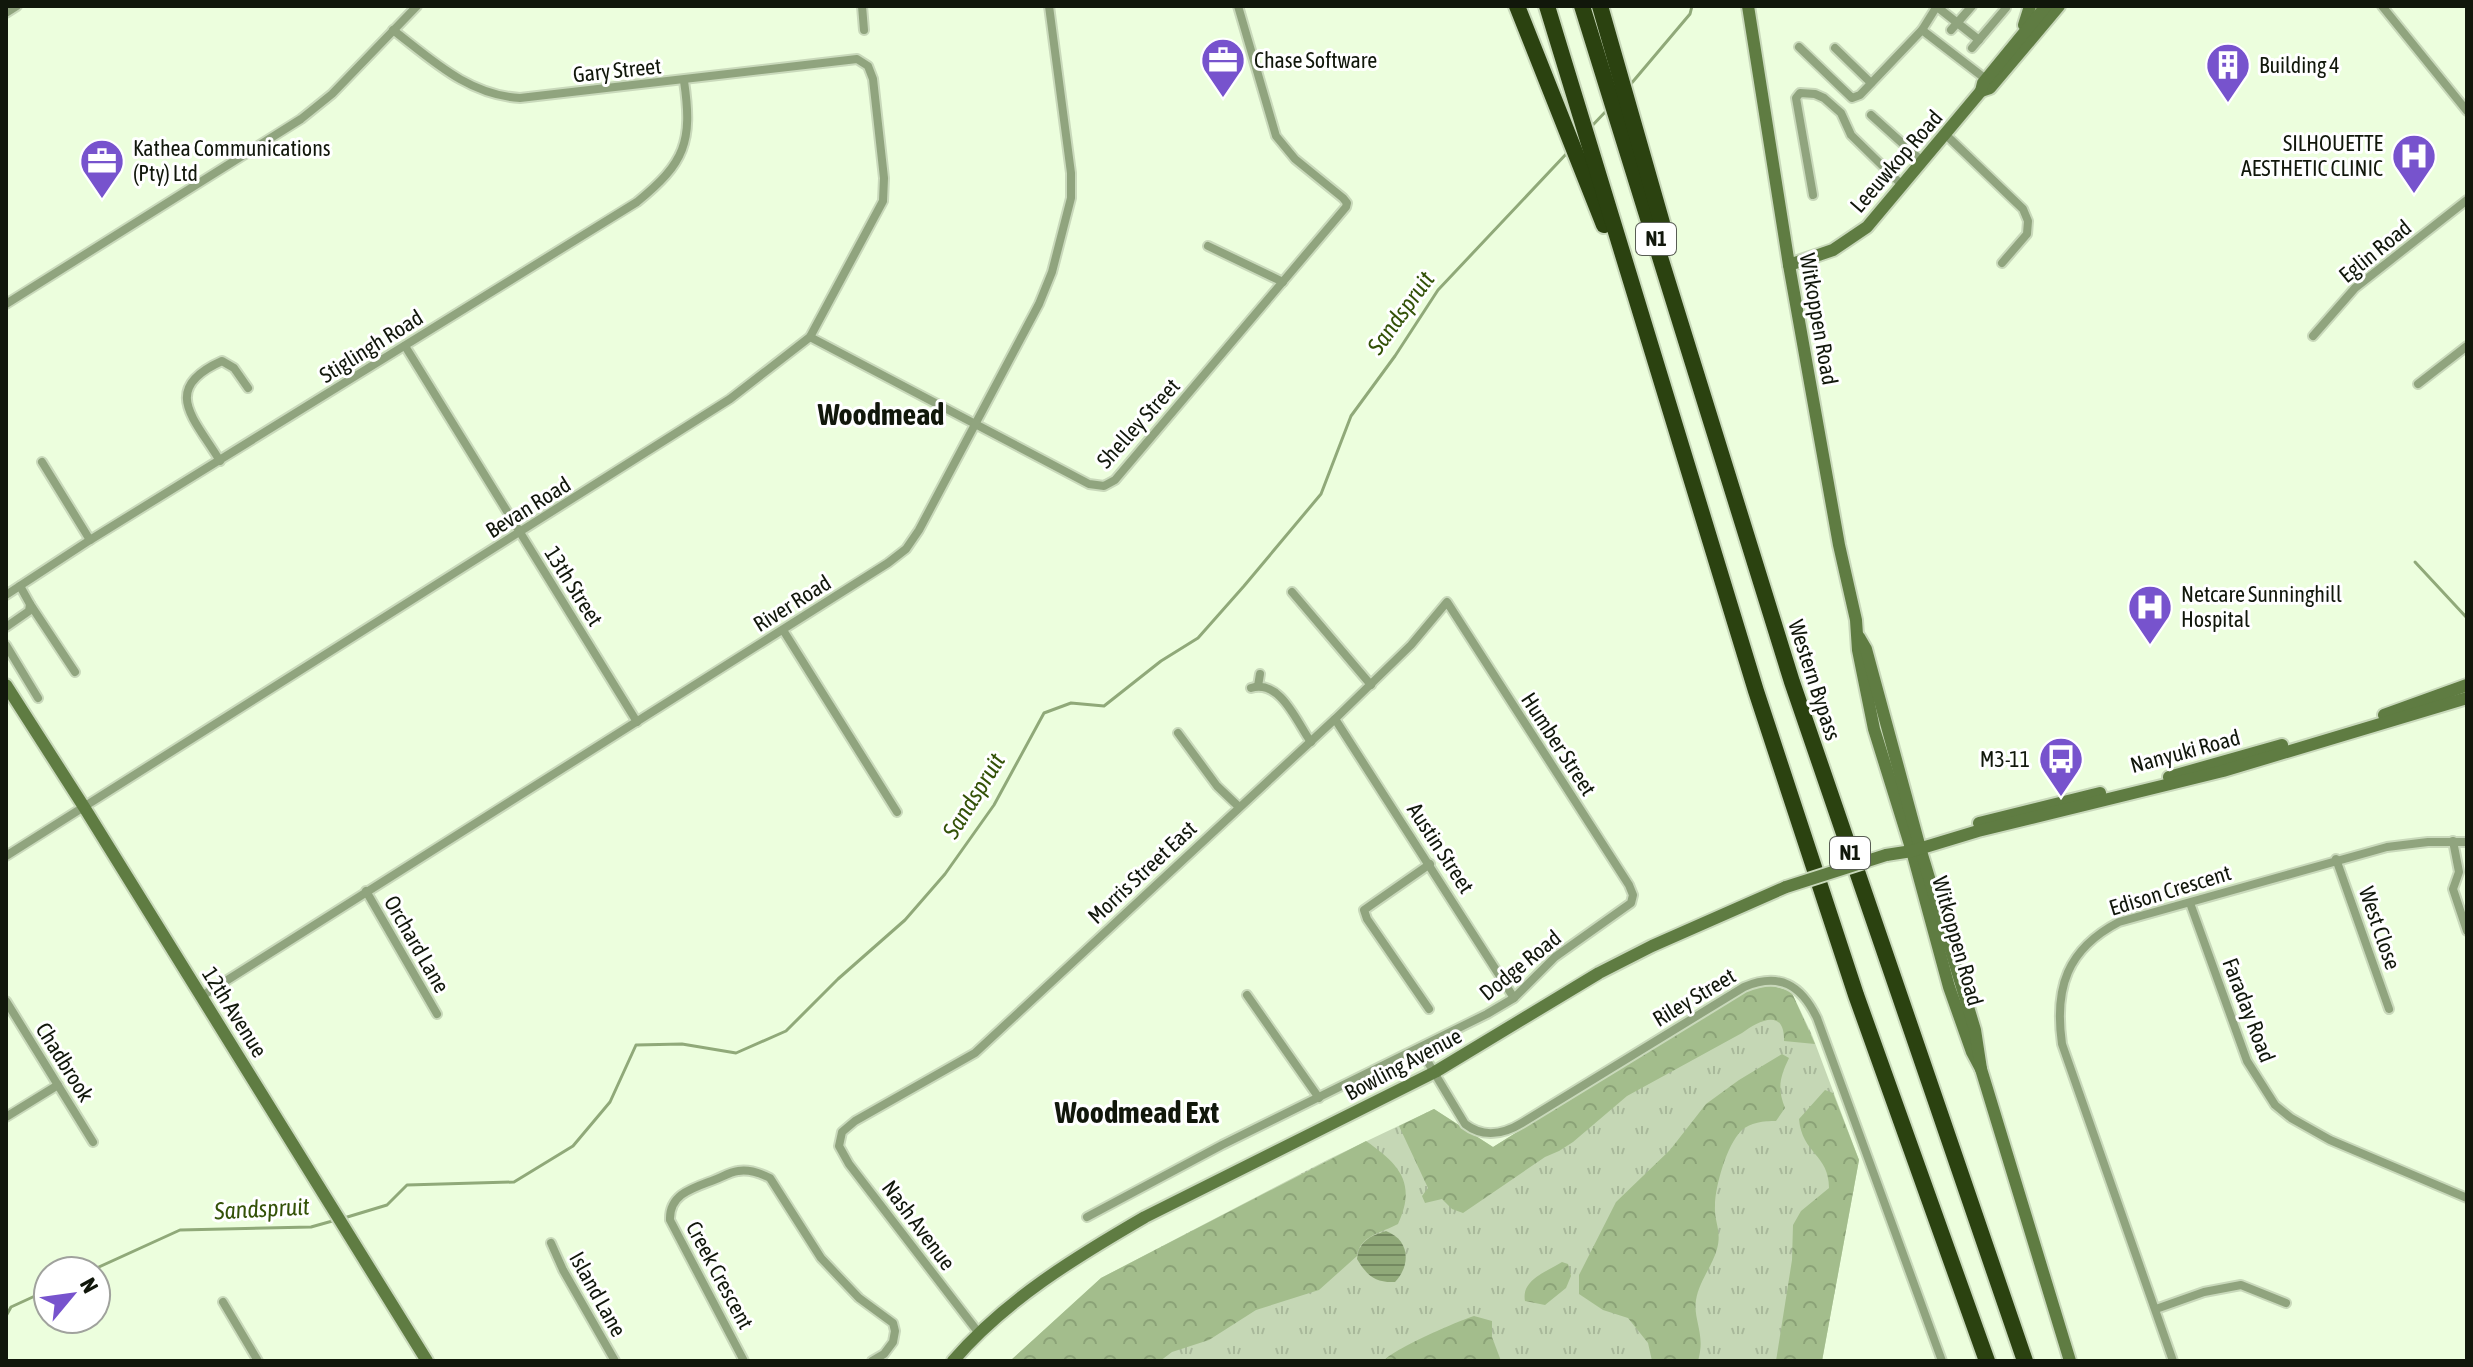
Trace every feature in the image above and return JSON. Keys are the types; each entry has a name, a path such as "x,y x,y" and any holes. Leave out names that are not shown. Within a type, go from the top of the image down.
{"highway":[{"path":"1547,6 1590,169"},
{"path":"1582,6 1605,54"},
{"path":"1600,6 1605,54"},
{"path":"1518,8 1552,94 1590,169"},
{"name":"Western Bypass","path":"1605,54 1675,270 1688,342 1792,682 2025,1361"},
{"name":"N1","path":"1590,169 1650,346 1756,691 1856,995 1987,1361"}],"main road":[{"name":"Witkoppen Road","path":"1748,6 1789,265 1874,729 1975,1030 1981,1069 2070,1361"},
{"path":"2003,59 2027,21 2030,6"},
{"name":"Leeuwkop Road","path":"1987,85 2003,59 2046,6"},
{"name":"Leeuwkop Road","path":"1789,265 1845,244 1867,227 1987,85 2059,6"},
{"name":"12th Avenue","path":"6,685 427,1361"},
{"name":"Nanyuki Road","path":"1912,847 2047,804 2161,779 2346,727 2467,685"},
{"name":"Nanyuki Road","path":"1912,847 2223,771 2467,698"},
{"name":"Bowling Avenue","path":"953,1361 978,1332 1024,1295 1133,1225 1435,1072 1599,973 1711,918 1786,887 1912,847"}],"street":[{"path":"6,13 17,6"},
{"path":"6,304 301,119 332,94 417,6"},
{"path":"862,6 864,30"},
{"name":"River Road","path":"202,996 783,630 906,549 975,426 1048,284 1070,212 1071,173 1049,6"},
{"name":"Shelley Street","path":"810,337 1089,484 1104,486 1120,477 1346,207 1347,203 1295,159 1276,136 1238,6"},
{"path":"1799,47 1852,98 1858,97 1922,30 1936,6 1954,27 1976,44 2006,8"},
{"path":"1954,27 1972,6"},
{"path":"2382,6 2467,111"},
{"name":"Gary Street","path":"393,30 463,82 508,97 532,98 684,81 851,58 864,62"},
{"path":"1922,30 1987,85"},
{"path":"1835,48 1871,83"},
{"name":"Bevan Road","path":"6,856 709,414 810,337 883,201 884,178 873,79 864,62"},
{"name":"Stiglingh Road","path":"6,595 90,540 626,210 648,193 675,163 686,142 689,116 684,81"},
{"path":"1813,195 1796,98 1800,93 1824,98 1841,113 1856,140 1903,186"},
{"path":"1871,115 1923,162"},
{"path":"1945,134 2027,215 2027,234 2002,263"},
{"name":"Eglin Road","path":"2313,336 2355,288 2467,200"},
{"path":"1208,246 1283,282"},
{"name":"13th Street","path":"405,346 637,722"},
{"path":"2418,384 2467,346"},
{"path":"220,461 186,404 185,391 195,377 219,362 227,362 234,368 248,388"},
{"path":"42,462 90,540"},
{"path":"20,586 75,672"},
{"path":"1292,592 1371,685"},
{"name":"Morris Street East","path":"839,1137 855,1121 975,1053 1371,685 1411,645 1447,602"},
{"name":"Humber Street","path":"1447,602 1629,885 1633,899 1628,907"},
{"path":"6,627 29,611 30,604"},
{"path":"783,630 897,812"},
{"path":"6,645 38,698"},
{"path":"1260,674 1255,687 1277,693 1311,742"},
{"name":"Austin Street","path":"1335,719 1514,998"},
{"path":"1178,733 1217,786 1239,807"},
{"path":"2453,841 2459,863 2459,876 2453,884 2467,931"},
{"name":"Edison Crescent","path":"2173,1361 2062,1044 2060,996 2070,965 2103,930 2133,917 2387,847 2467,842"},
{"name":"West Close","path":"2336,859 2389,1009"},
{"path":"1429,1009 1367,919 1364,910 1430,864"},
{"name":"Orchard Lane","path":"366,891 437,1014"},
{"path":"2456,899 2467,899"},
{"name":"Faraday Road","path":"2190,903 2247,1061 2275,1105 2330,1140 2467,1198"},
{"name":"Dodge Road","path":"1087,1217 1222,1145 1420,1049 1514,998 1555,957 1628,907"},
{"name":"Riley Street","path":"1420,1049 1465,1124 1485,1133 1507,1130 1744,987 1770,980 1796,988 1817,1018 1942,1361"},
{"path":"1247,995 1319,1098"},
{"name":"Chadbrook","path":"6,1001 93,1142"},
{"path":"6,1117 58,1085"},
{"name":"Nash Avenue","path":"839,1137 841,1151 849,1164 978,1332"},
{"name":"Creek Crescent","path":"744,1361 670,1220 675,1200 683,1193 739,1171 757,1172 770,1178 821,1258 859,1298 890,1319 895,1336 884,1354 872,1361"},
{"name":"Island Lane","path":"551,1243 615,1361"},
{"path":"2156,1309 2204,1292 2241,1285 2286,1303"},
{"path":"223,1302 258,1361"}],"green space":[{"path":"1758,982 1791,991 1812,1035 1859,1160 1822,1361 1010,1361 1101,1278 1329,1159 1434,1109 1493,1147"},
{"path":"1758,982 1791,991 1815,1044 1784,1041 1783,1030 1775,1020 1755,1024 1627,1096 1573,1142 1545,1157 1463,1213 1452,1209 1442,1199 1425,1203 1422,1196 1428,1188 1399,1126 1434,1109 1493,1147"},
{"path":"1782,1054 1789,1058 1781,1083 1785,1108 1776,1121 1753,1124 1741,1131 1731,1146 1720,1177 1715,1206 1718,1243 1696,1300 1701,1343 1698,1361 1652,1361 1648,1343 1628,1318 1603,1310 1579,1294 1579,1275 1616,1202 1670,1150 1706,1104"},
{"path":"1825,1090 1833,1093 1859,1160 1822,1361 1776,1361 1792,1260 1793,1225 1801,1211 1829,1188 1825,1168 1805,1140 1799,1119"},
{"path":"1366,1141 1388,1158 1402,1176 1406,1197 1403,1210 1398,1224 1362,1243 1357,1256 1319,1290 1256,1310 1209,1340 1172,1352 1160,1361 1010,1361 1101,1278"},
{"path":"1562,1262 1568,1264 1571,1276 1566,1288 1545,1305 1525,1301 1531,1282"},
{"path":"1474,1316 1492,1321 1492,1337 1501,1361 1384,1361 1411,1343"}],"shaded area":[{"path":"1386,1231 1400,1240 1406,1254 1404,1268 1395,1282 1373,1277 1357,1259 1366,1240"}],"waterway":[{"name":"Sandspruit","path":"1630,85 1690,14 1692,6"},
{"name":"Sandspruit","path":"1589,129 1609,108"},
{"name":"Sandspruit","path":"344,1218 387,1205 407,1185 514,1182 573,1146 610,1102 636,1045 682,1044 736,1053 786,1031 838,979 905,920 945,874 994,805 1044,713 1071,703 1104,706 1161,661 1198,638 1321,494 1351,416 1438,290 1568,152"},
{"path":"2415,562 2467,618"},
{"name":"Sandspruit","path":"112,1261 180,1230 311,1227 336,1220"},
{"name":"Sandspruit","path":"6,1316 11,1307 32,1297"}],"place":[{"name":"Chase Software","path":"1223,99"},
{"name":"Building 4","path":"2228,104"},
{"name":"SILHOUETTE AESTHETIC CLINIC","path":"2414,195"},
{"name":"Kathea Communications (Pty) Ltd","path":"102,200"},
{"name":"Netcare Sunninghill Hospital","path":"2150,646"},
{"name":"M3-11","path":"2061,798"}],"district":[{"name":"Woodmead","path":"881,415"},
{"name":"Woodmead Ext","path":"1137,1113"}]}
